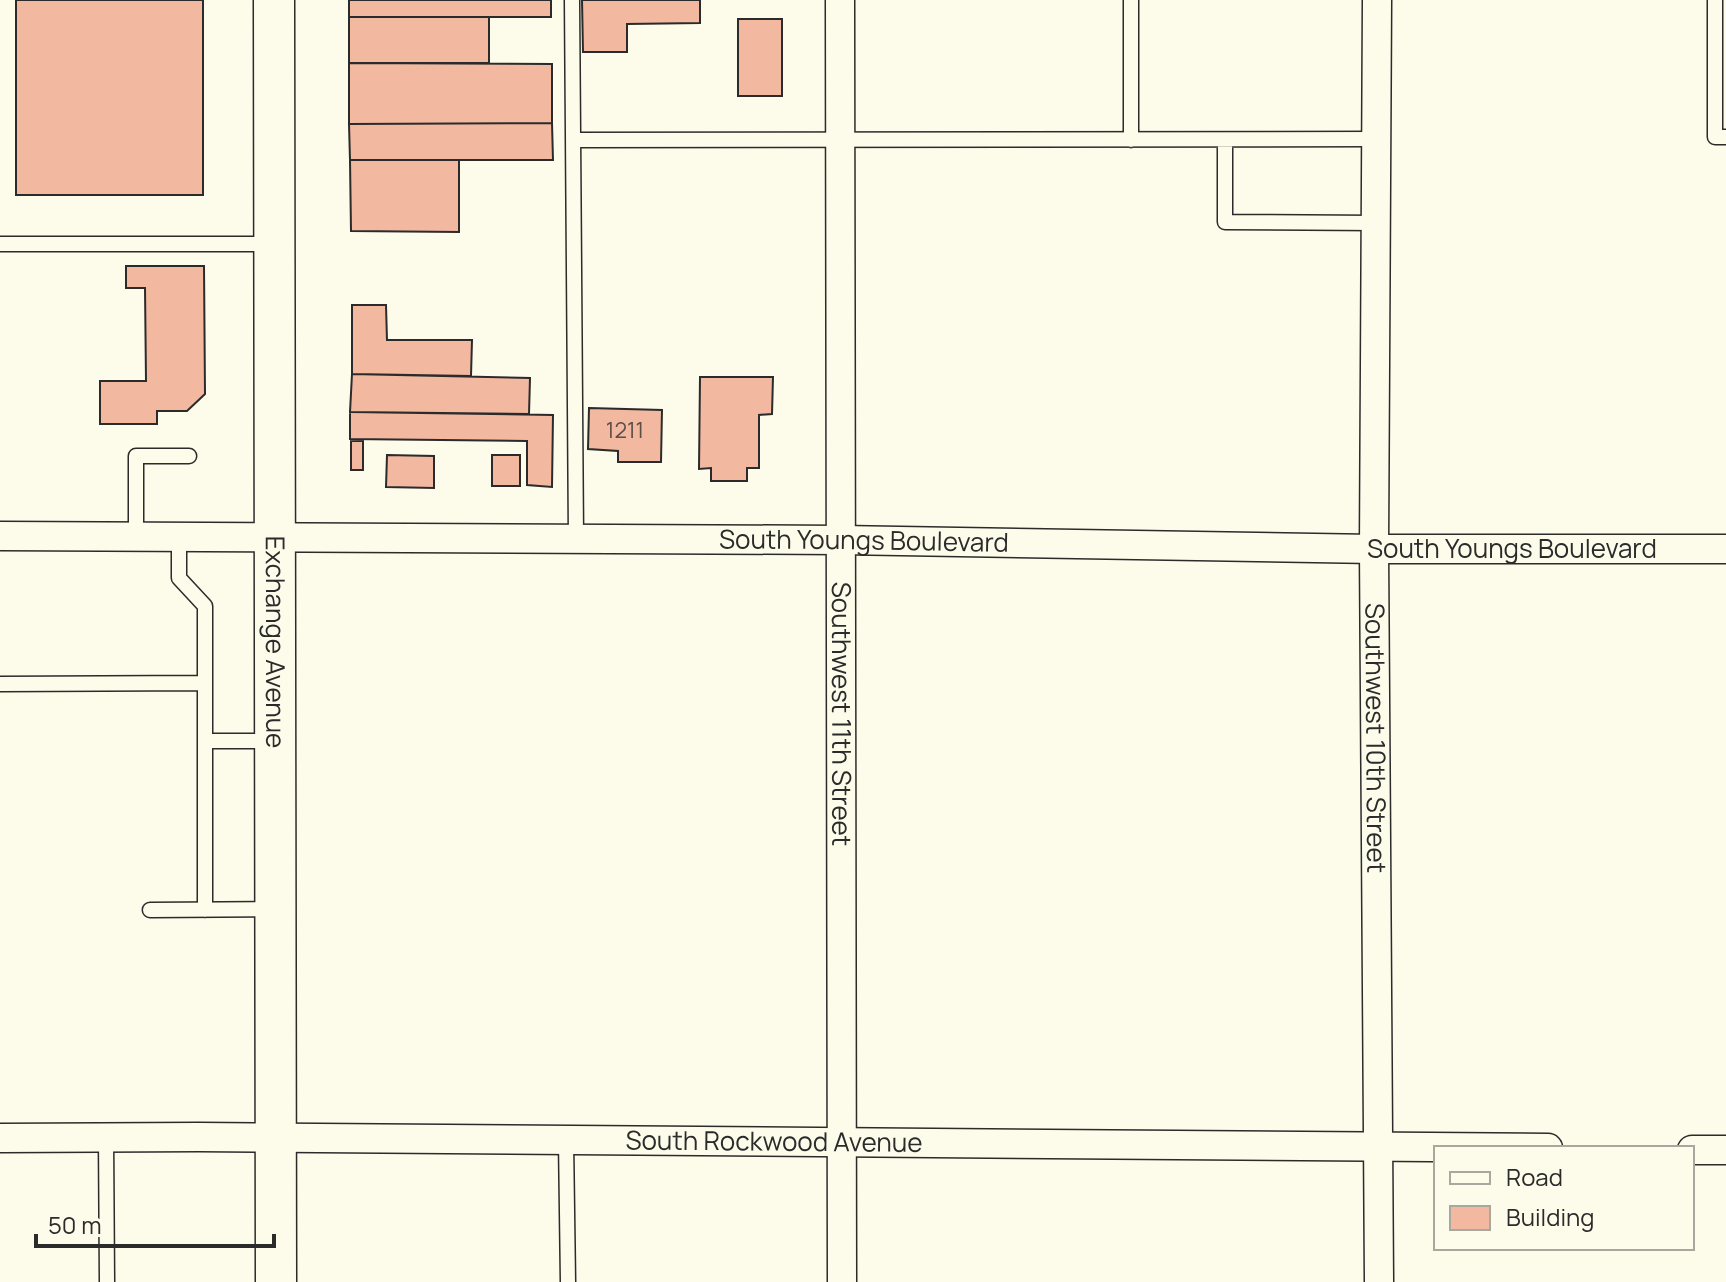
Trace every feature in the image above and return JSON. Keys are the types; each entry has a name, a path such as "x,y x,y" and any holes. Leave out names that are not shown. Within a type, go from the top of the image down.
{"main road":[{"name":"Exchange Avenue","path":"274,0 276,1282"}],"street":[{"name":"Southwest 11th Street","path":"840,0 842,1282"},
{"name":"Southwest 10th Street","path":"1377,0 1374,549 1379,1282"},
{"name":"South Youngs Boulevard","path":"0,536 841,540 1374,549 1726,549"},
{"name":"South Rockwood Avenue","path":"0,1138 1434,1147"},
{"path":"1694,1150 1726,1150"}],"lane":[{"path":"572,0 576,539"},
{"path":"1131,0 1131,140"},
{"path":"1715,0 1715,137 1726,137"},
{"path":"573,140 1377,139"},
{"path":"1225,140 1225,222 1376,223"},
{"path":"0,244 275,244"},
{"path":"136,538 136,456 189,456"},
{"path":"179,538 179,578 205,606 205,910"},
{"path":"0,684 205,683"},
{"path":"205,741 275,741"},
{"path":"150,910 276,909"},
{"path":"106,1137 107,1282"},
{"path":"566,1140 568,1282"}],"building":[{"path":"16,0 203,0 203,195 16,195"},
{"path":"349,0 551,0 551,17 349,17"},
{"path":"582,0 700,0 700,23 627,24 627,52 583,52"},
{"path":"349,17 489,17 489,63 349,63"},
{"path":"738,19 782,19 782,96 738,96"},
{"path":"349,63 552,64 552,123 349,124"},
{"path":"552,123 553,160 350,160 349,124"},
{"path":"350,160 459,160 459,232 351,231"},
{"path":"126,266 204,266 205,394 187,411 157,411 157,424 100,424 100,381 146,381 145,288 126,288"},
{"path":"352,305 386,305 387,340 472,340 471,376 352,374"},
{"path":"352,374 530,378 529,414 350,412"},
{"path":"700,377 773,377 772,414 759,415 759,468 747,468 747,481 711,481 711,468 699,469"},
{"path":"589,408 662,410 661,462 618,462 618,451 588,449"},
{"path":"350,412 553,415 552,487 527,485 527,441 350,439"},
{"path":"351,441 363,441 363,470 351,470"},
{"path":"387,455 434,456 434,488 386,487"},
{"path":"492,455 520,455 520,486 492,486"}]}
